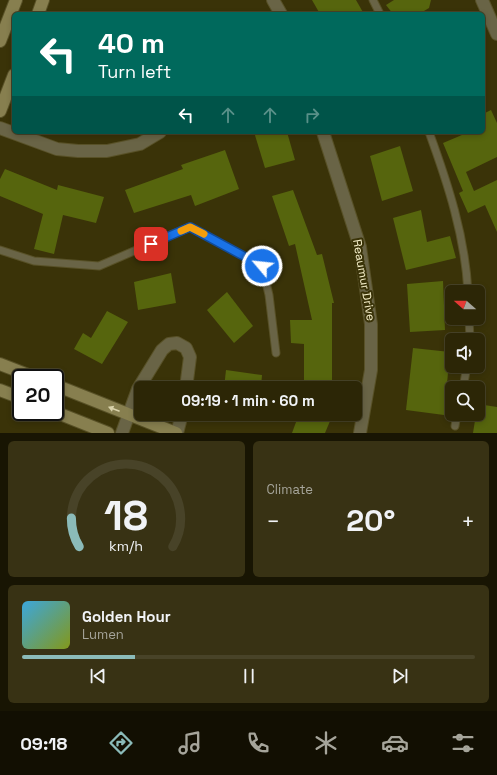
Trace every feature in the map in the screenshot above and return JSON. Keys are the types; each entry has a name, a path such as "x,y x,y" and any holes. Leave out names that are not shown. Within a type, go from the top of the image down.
{"main road":[{"path":"0,41 16,0"},
{"path":"39,12 43,0"},
{"path":"0,111 12,80"},
{"path":"0,364 13,369"},
{"path":"64,389 176,433"},
{"path":"0,390 12,395"},
{"path":"64,416 108,433"}],"street":[{"path":"274,0 280,12"},
{"path":"482,0 497,34"},
{"path":"0,128 12,132"},
{"path":"17,134 58,149 107,151 140,144 157,134"},
{"name":"Reaumur Drive","path":"324,134 360,247 371,324 371,370 360,433"},
{"path":"143,381 162,350 168,344 177,343 186,348 190,357 187,381"},
{"path":"122,433 134,400"},
{"path":"176,433 180,421"}],"lane":[{"path":"372,0 379,12"},
{"path":"430,134 457,217 465,259 467,285"},
{"path":"0,250 34,261 99,266 190,227 262,266 269,295 276,353"},
{"path":"455,426 456,421"}],"building":[{"path":"312,0 356,0 363,12 319,12"},
{"path":"394,0 431,0 429,8 422,12 391,12 386,5"},
{"path":"491,110 497,123 497,157 466,172 474,191 497,180 497,232 485,205 468,213 459,193 463,191 443,143 464,134 485,134 485,113"},
{"path":"255,134 288,134 295,160 265,168"},
{"path":"400,146 413,191 382,201 370,156"},
{"path":"225,150 239,189 195,206 191,195 134,213 125,190 183,169 181,165"},
{"path":"5,169 57,190 58,185 104,197 96,223 63,215 54,254 34,249 43,214 0,196 0,179"},
{"path":"293,190 317,255 322,254 334,303 332,303 332,381 304,381 304,344 291,343 290,320 312,320 295,244 289,246 272,196"},
{"path":"421,210 427,242 450,236 456,258 406,270 393,218"},
{"path":"171,273 176,303 138,310 134,282"},
{"path":"443,281 445,330 410,332 407,284"},
{"path":"227,292 253,326 234,343 207,310"},
{"path":"107,311 128,322 102,364 74,349 83,333 91,338"},
{"path":"413,348 445,351 445,373 448,373 447,381 445,381 444,415 406,410"},
{"path":"226,370 262,375 262,381 225,381"},
{"path":"485,405 497,407 497,433 473,433 475,421 485,421"},
{"path":"296,421 330,421 325,433 292,433"}],"slow traffic":[{"path":"181,231 190,227 204,234"}],"route":[{"path":"151,244 190,227 262,266"}]}
